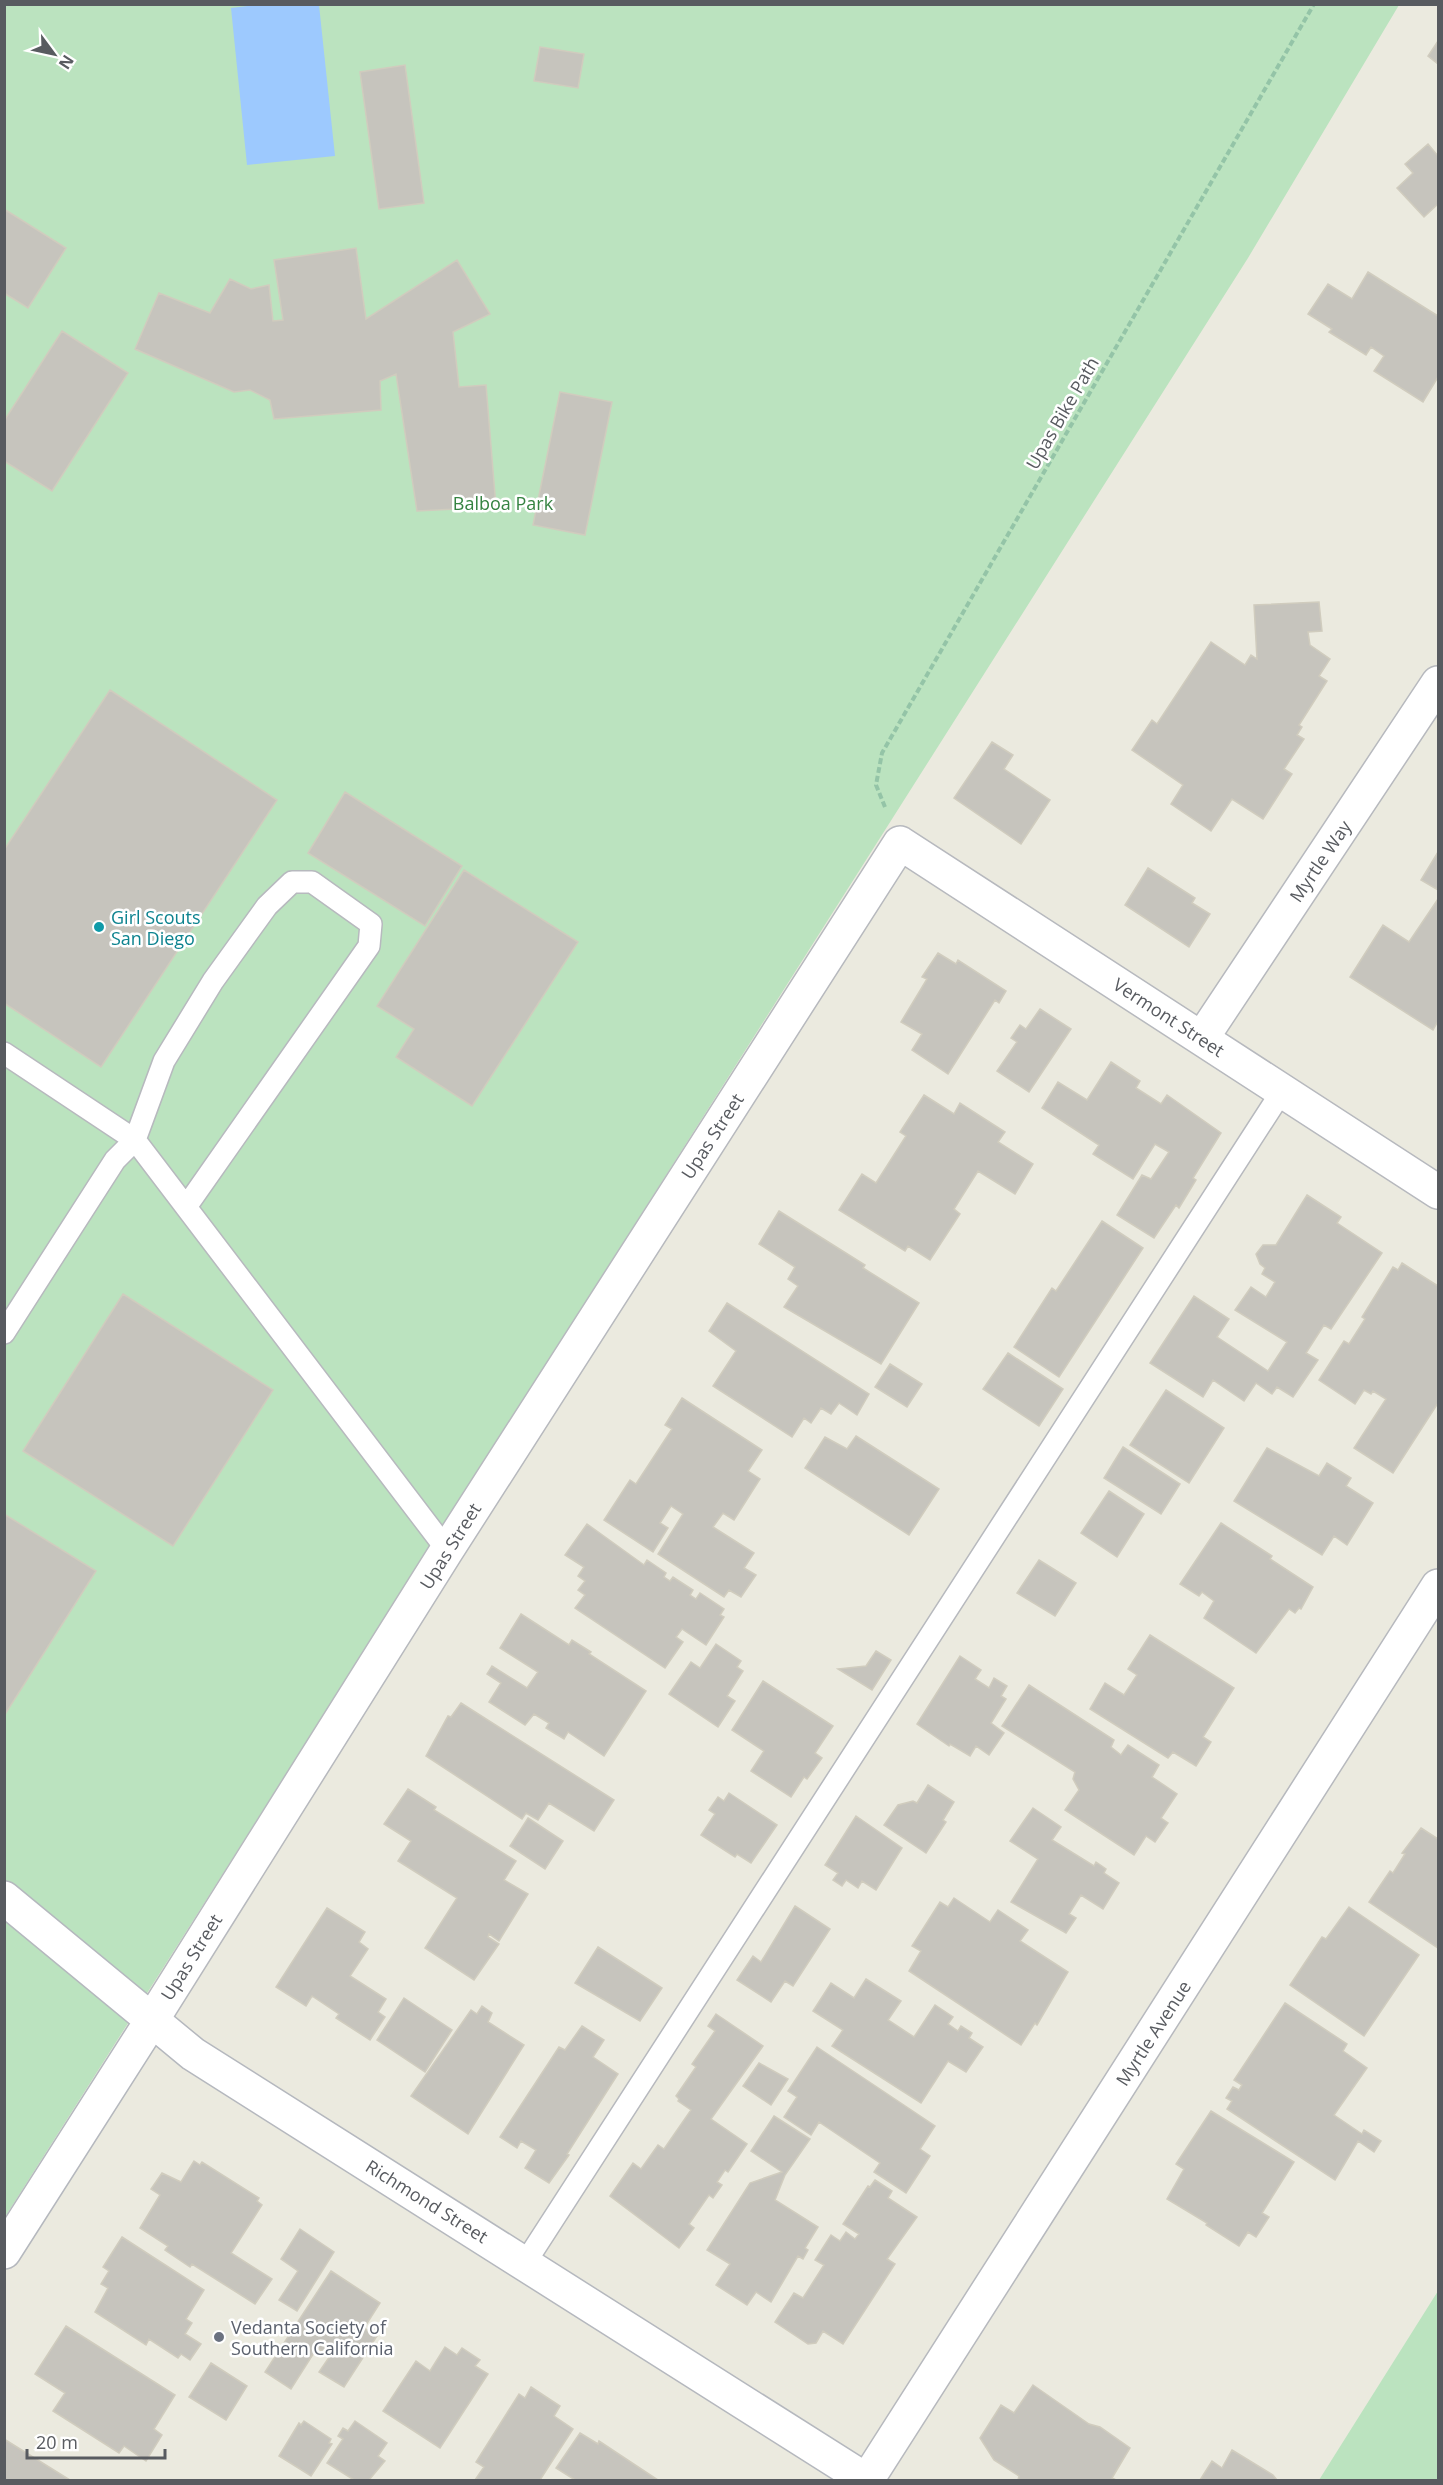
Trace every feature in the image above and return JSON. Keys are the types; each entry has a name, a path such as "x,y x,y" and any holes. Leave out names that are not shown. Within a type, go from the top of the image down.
{"street":[{"name":"Myrtle Way","path":"1202,1038 1438,683"},
{"name":"Vermont Street","path":"900,843 1438,1192"},
{"name":"Upas Street","path":"4,2252 447,1550 900,843"},
{"name":"Myrtle Avenue","path":"867,2481 1438,1586"},
{"name":"Richmond Street","path":"4,1898 193,2055 867,2481"}],"lane":[{"path":"4,1333 116,1160 135,1140 164,1061 213,981 267,906 292,882 312,882 371,924 369,946 186,1207"},
{"path":"4,1053 135,1140 447,1550"},
{"path":"525,2263 1282,1091"}],"path":[{"name":"Upas Bike Path","path":"900,843 876,785 882,753 1314,4"}],"green space":[{"name":"Balboa Park","path":"5,5 1399,5 1248,258 5,2217"},
{"path":"1438,2291 1438,2480 1319,2480"}],"water":[{"path":"263,4 319,5 335,156 247,165 231,8"}],"building":[{"path":"1438,41 1438,64 1428,56"},
{"path":"540,47 584,54 578,88 534,81"},
{"path":"405,65 424,203 379,209 360,72"},
{"path":"1428,144 1438,156 1438,204 1424,217 1397,188 1413,173 1405,164"},
{"path":"4,209 66,248 28,308 4,293"},
{"path":"356,248 366,319 457,260 490,314 453,332 459,387 486,385 496,507 417,511 396,374 380,381 381,410 274,419 270,400 250,390 234,392 135,349 159,293 210,313 230,279 251,289 269,285 273,321 283,320 274,260"},
{"path":"1368,272 1438,316 1438,377 1423,402 1374,371 1384,356 1371,347 1366,355 1329,332 1332,329 1308,314 1328,284 1352,299"},
{"path":"62,331 128,373 52,491 4,461 4,421"},
{"path":"560,392 612,402 585,535 533,525"},
{"path":"1319,602 1322,631 1308,632 1310,645 1330,659 1319,676 1327,681 1299,725 1302,727 1297,735 1304,739 1284,769 1292,774 1263,819 1232,799 1211,831 1171,804 1183,785 1132,750 1152,720 1157,724 1211,642 1245,665 1251,655 1257,659 1254,605"},
{"name":"Girl Scouts San Diego","path":"110,690 277,800 101,1067 4,1003 4,850"},
{"path":"992,742 1013,755 1004,769 1050,800 1021,844 954,798"},
{"path":"345,792 462,866 425,926 308,853"},
{"path":"1438,852 1438,890 1421,880"},
{"path":"1148,868 1195,898 1192,903 1210,914 1189,947 1125,905"},
{"path":"464,870 578,942 472,1106 396,1057 414,1029 377,1006"},
{"path":"1438,899 1438,1021 1433,1030 1350,977 1383,925 1409,942"},
{"path":"938,953 956,964 958,960 1006,991 999,1003 995,1000 948,1074 912,1050 922,1034 901,1022 927,979 922,977"},
{"path":"1040,1009 1071,1029 1029,1092 997,1071 1017,1042 1011,1038 1020,1025 1026,1029"},
{"path":"1111,1062 1140,1081 1136,1088 1161,1104 1167,1095 1221,1133 1193,1178 1196,1180 1179,1208 1176,1205 1154,1238 1117,1215 1142,1175 1151,1179 1169,1152 1155,1144 1133,1179 1093,1154 1099,1145 1042,1108 1058,1082 1087,1100"},
{"path":"924,1095 954,1114 960,1103 1005,1132 998,1142 1033,1164 1015,1194 978,1171 954,1209 960,1214 930,1260 908,1246 905,1251 839,1210 862,1174 876,1183 906,1136 900,1132"},
{"path":"1307,1195 1341,1217 1337,1223 1382,1253 1331,1329 1324,1325 1306,1353 1318,1360 1293,1397 1277,1387 1272,1394 1256,1383 1244,1401 1213,1380 1203,1397 1150,1363 1194,1296 1229,1319 1217,1337 1268,1371 1287,1342 1235,1310 1251,1287 1266,1297 1275,1282 1262,1274 1265,1268 1260,1264 1256,1254 1263,1245 1276,1245"},
{"path":"779,1211 865,1265 863,1268 919,1303 881,1364 784,1307 798,1286 788,1279 795,1267 759,1244"},
{"path":"1102,1221 1143,1248 1059,1377 1014,1347 1052,1288 1056,1291"},
{"path":"1402,1263 1438,1286 1438,1403 1393,1473 1354,1448 1386,1399 1373,1391 1371,1394 1364,1390 1355,1404 1319,1380 1344,1341 1349,1344 1365,1319 1362,1317 1393,1267 1398,1270"},
{"path":"123,1294 273,1390 173,1546 23,1451"},
{"path":"727,1303 869,1394 857,1415 839,1403 831,1414 821,1408 811,1423 804,1418 792,1437 713,1386 736,1351 709,1331"},
{"path":"1008,1353 1063,1389 1039,1426 983,1389"},
{"path":"890,1364 922,1384 907,1407 875,1387"},
{"path":"1166,1390 1224,1428 1189,1483 1130,1445"},
{"path":"682,1398 762,1450 748,1471 760,1479 734,1520 723,1513 713,1527 754,1553 744,1568 756,1575 741,1597 729,1590 724,1597 658,1554 683,1514 671,1506 660,1523 668,1528 653,1552 604,1520 630,1480 636,1484 672,1429 665,1425"},
{"path":"856,1436 939,1489 909,1535 805,1468 825,1437 847,1449"},
{"path":"1123,1447 1180,1484 1161,1514 1104,1478"},
{"path":"1267,1448 1319,1476 1327,1463 1351,1478 1346,1486 1373,1503 1347,1545 1334,1536 1322,1555 1234,1501"},
{"path":"1109,1491 1144,1514 1117,1557 1081,1533"},
{"path":"4,1514 96,1571 4,1716"},
{"path":"1221,1523 1272,1556 1270,1559 1313,1587 1301,1609 1299,1608 1295,1613 1289,1609 1256,1653 1204,1618 1214,1601 1202,1592 1199,1596 1180,1584"},
{"path":"587,1524 644,1565 647,1560 666,1573 664,1577 670,1581 673,1577 693,1590 690,1595 696,1599 700,1593 724,1609 720,1615 724,1617 706,1645 682,1629 676,1637 683,1642 665,1668 575,1608 585,1595 578,1590 585,1581 578,1576 584,1567 565,1555"},
{"path":"1039,1560 1076,1583 1055,1616 1017,1593"},
{"path":"521,1614 569,1645 572,1640 591,1652 589,1654 646,1691 604,1756 568,1732 564,1739 546,1728 549,1723 534,1714 525,1725 489,1702 501,1683 487,1674 492,1666 527,1688 538,1672 500,1648"},
{"path":"1150,1635 1234,1688 1203,1737 1211,1742 1196,1766 1173,1752 1168,1758 1090,1709 1105,1683 1124,1695 1137,1675 1128,1669"},
{"path":"716,1644 741,1661 737,1667 743,1671 727,1696 735,1701 718,1727 669,1694 691,1662 700,1668"},
{"path":"876,1651 891,1660 872,1690 838,1669 866,1666"},
{"path":"960,1656 981,1670 975,1679 989,1688 994,1678 1007,1686 1001,1696 1006,1699 991,1723 1004,1733 989,1755 976,1746 970,1756 950,1744 949,1746 917,1724"},
{"path":"763,1681 833,1726 815,1753 822,1758 807,1779 804,1777 791,1797 751,1771 764,1751 732,1730"},
{"path":"1029,1685 1114,1740 1111,1747 1121,1755 1128,1745 1159,1765 1152,1777 1177,1794 1161,1818 1168,1823 1155,1842 1146,1836 1134,1855 1065,1810 1079,1790 1073,1779 1075,1772 1002,1726"},
{"path":"461,1703 614,1800 594,1831 549,1803 538,1820 526,1813 522,1819 426,1756 448,1716 451,1717"},
{"path":"928,1785 954,1802 943,1820 946,1822 926,1853 884,1825 898,1805 913,1801 917,1803"},
{"path":"408,1789 436,1807 434,1810 516,1861 504,1880 528,1894 499,1941 489,1934 488,1937 499,1944 474,1980 425,1948 457,1898 398,1861 411,1841 384,1824"},
{"path":"729,1793 777,1825 751,1863 737,1854 735,1857 701,1835 715,1814 709,1810 718,1797 724,1801"},
{"path":"1033,1808 1061,1827 1052,1840 1094,1866 1096,1862 1106,1869 1104,1873 1119,1883 1103,1909 1081,1895 1069,1914 1076,1918 1066,1933 1011,1902 1038,1859 1010,1841"},
{"path":"856,1816 902,1848 876,1890 862,1881 858,1888 846,1880 842,1886 833,1880 838,1873 825,1865"},
{"path":"528,1818 563,1841 545,1869 510,1846"},
{"path":"1421,1828 1438,1839 1438,1948 1369,1902 1390,1871 1393,1873 1405,1854 1402,1853"},
{"path":"954,1898 990,1922 998,1910 1028,1930 1020,1941 1068,1972 1037,2025 1035,2023 1021,2045 909,1971 921,1951 912,1946 940,1902 948,1907"},
{"path":"795,1906 830,1929 793,1986 785,1981 771,2002 737,1980 753,1956 761,1962"},
{"path":"1349,1907 1419,1955 1364,2036 1290,1985 1322,1937 1326,1939"},
{"path":"327,1908 365,1932 359,1942 368,1949 350,1976 386,1999 378,2012 385,2017 370,2040 336,2018 339,2014 312,1996 306,2006 276,1987"},
{"path":"598,1947 662,1988 640,2021 575,1983"},
{"path":"866,1979 901,2001 888,2020 914,2037 935,2005 953,2017 948,2024 958,2031 961,2026 972,2033 969,2038 983,2047 966,2072 948,2061 921,2103 832,2046 843,2030 813,2011 831,1983 854,1998"},
{"path":"404,1998 452,2030 425,2072 377,2040"},
{"path":"1285,2003 1347,2044 1343,2051 1367,2068 1334,2115 1362,2134 1364,2130 1381,2141 1374,2152 1358,2141 1335,2180 1227,2109 1232,2101 1226,2098 1233,2087 1239,2090 1242,2085 1234,2080"},
{"path":"482,2006 492,2013 488,2022 524,2045 468,2134 411,2096 471,2010 477,2014"},
{"path":"716,2014 763,2046 711,2119 747,2144 728,2172 725,2170 717,2182 722,2185 713,2198 709,2195 689,2224 694,2228 679,2248 610,2196 633,2163 641,2169 658,2145 664,2149 691,2110 678,2101 676,2096 696,2067 692,2064 715,2031 708,2026"},
{"path":"582,2026 604,2040 593,2057 618,2074 567,2154 569,2155 549,2183 525,2168 536,2150 521,2141 517,2148 500,2137 559,2047 565,2050"},
{"path":"817,2047 935,2126 920,2149 930,2156 906,2193 874,2172 880,2163 819,2122 811,2135 784,2117 797,2097 788,2091"},
{"path":"759,2063 788,2079 771,2105 743,2086"},
{"path":"1211,2111 1294,2162 1262,2213 1269,2217 1256,2237 1248,2232 1239,2246 1167,2199 1184,2169 1176,2164"},
{"path":"774,2116 810,2139 785,2175 775,2200 818,2227 805,2248 808,2250 803,2259 798,2256 771,2302 756,2292 747,2305 716,2285 730,2264 707,2250 750,2183 782,2172 751,2151"},
{"path":"194,2161 200,2165 202,2162 259,2198 257,2201 262,2205 231,2253 272,2279 255,2304 192,2264 190,2267 165,2250 168,2246 140,2228 160,2195 151,2189 162,2173 181,2182"},
{"path":"875,2180 892,2191 888,2198 917,2217 887,2259 895,2264 843,2344 823,2331 816,2343 808,2344 775,2322 794,2293 803,2298 824,2265 815,2260 831,2235 840,2241 846,2232 855,2239 859,2234 843,2224 868,2186 870,2187"},
{"path":"300,2229 334,2252 297,2311 279,2300 298,2271 281,2259"},
{"path":"122,2237 204,2290 186,2319 192,2323 185,2334 201,2344 190,2360 181,2354 178,2358 149,2339 146,2345 95,2312 108,2288 101,2284 109,2271 103,2267"},
{"path":"331,2271 380,2303 364,2328 377,2336 344,2387 319,2372 330,2356 317,2348 291,2389 265,2372"},
{"path":"66,2326 175,2395 154,2429 162,2435 146,2461 124,2446 119,2453 53,2411 65,2393 35,2374"},
{"path":"445,2347 457,2355 462,2348 480,2360 475,2366 488,2374 440,2448 383,2411 416,2361 430,2371"},
{"path":"211,2363 247,2386 226,2420 189,2397"},
{"path":"1033,2385 1089,2424 1100,2427 1130,2448 1112,2478 1116,2480 1018,2480 1019,2476 994,2460 980,2438 1001,2405 1014,2413"},
{"path":"531,2387 560,2406 554,2416 573,2429 540,2480 475,2480 484,2467 476,2462 519,2394 525,2398"},
{"path":"304,2421 331,2439 329,2443 332,2444 311,2476 279,2456 299,2423 301,2425"},
{"path":"355,2421 387,2443 378,2456 385,2461 369,2480 354,2480 327,2463 343,2439 338,2436 343,2428 348,2431"},
{"path":"580,2433 598,2444 599,2441 658,2480 575,2480 556,2468"},
{"path":"4,2439 70,2480 4,2480"},
{"path":"1232,2450 1273,2475 1277,2480 1200,2480 1212,2461 1222,2468"}],"place":[{"name":"Girl Scouts San Diego","path":"99,927"},
{"name":"Vedanta Society of Southern California","path":"219,2337"}]}
